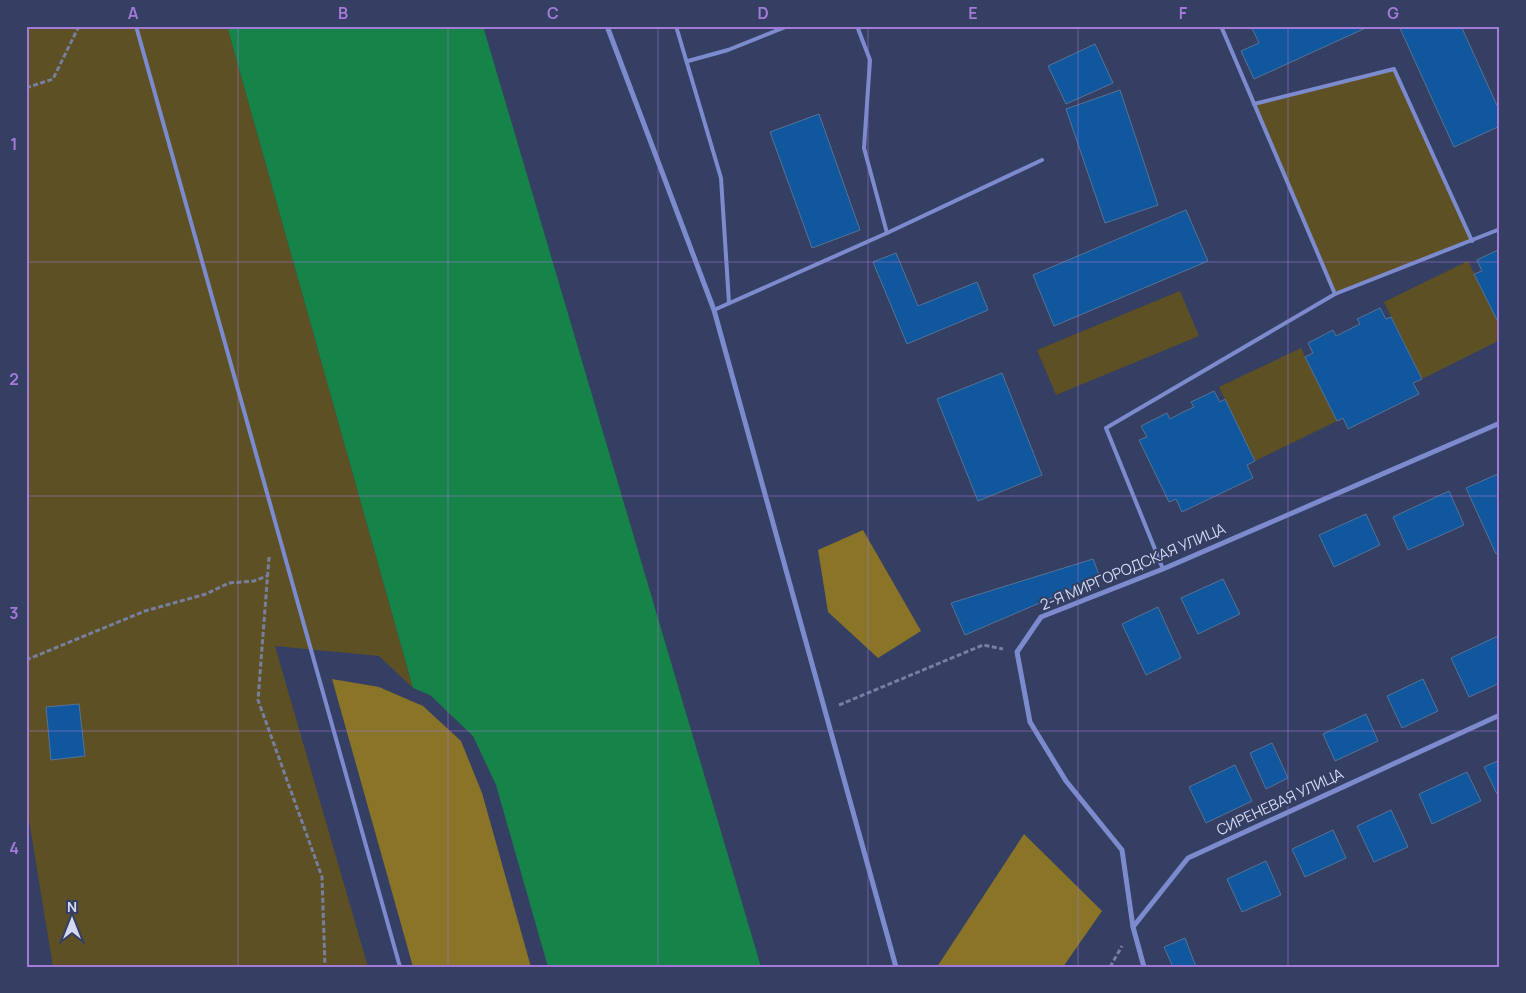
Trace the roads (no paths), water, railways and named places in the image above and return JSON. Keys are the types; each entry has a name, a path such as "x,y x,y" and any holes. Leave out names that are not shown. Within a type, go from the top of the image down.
{"street":[{"path":"608,26 714,310 896,967"},
{"name":"2-Я МИРГОРОДСКАЯ УЛИЦА","path":"1133,927 1122,850 1066,781 1030,722 1017,652 1041,617 1163,568 1500,423"},
{"name":"СИРЕНЕВАЯ УЛИЦА","path":"1133,927 1188,858 1500,715"},
{"path":"1133,927 1144,967"}],"lane":[{"path":"136,26 400,967"},
{"path":"676,26 722,178 729,302"},
{"path":"688,61 728,50 788,26"},
{"path":"857,26 870,60 864,148 887,233"},
{"path":"1221,26 1335,294"},
{"path":"1254,104 1394,69 1472,241"},
{"path":"714,310 887,233 1042,160"},
{"path":"1163,568 1106,428 1335,294 1500,229"}]}
